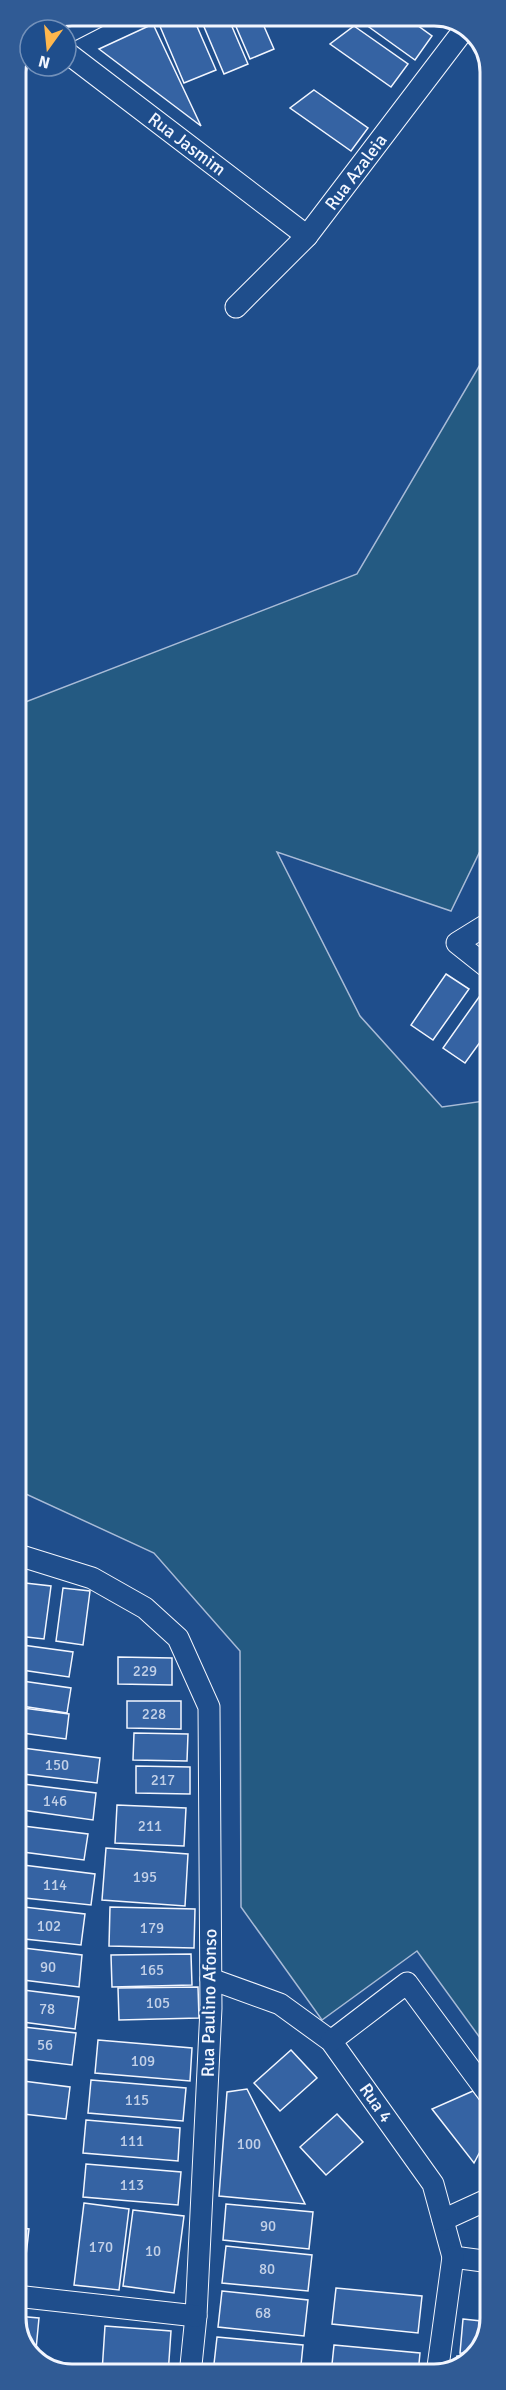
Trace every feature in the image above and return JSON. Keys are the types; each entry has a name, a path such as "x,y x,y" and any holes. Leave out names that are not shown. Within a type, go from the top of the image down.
{"street":[{"name":"Rua Azaleia","path":"236,308 307,236 461,34"},
{"name":"Rua Jasmim","path":"78,61 307,236"},
{"path":"480,929 457,944 480,962"},
{"name":"Rua Paulino Afonso","path":"26,1557 92,1578 145,1608 178,1638 209,1707 211,1979 196,2316 191,2364"},
{"name":"Rua 4","path":"211,1979 280,2004 331,2041 433,2184 453,2257"},
{"path":"331,2041 407,1983 480,2082"},
{"path":"443,2220 480,2204"},
{"path":"438,2364 453,2257 480,2261"},
{"path":"26,2297 196,2316"}],"shaded area":[{"path":"480,365 480,851 451,911 277,852 360,1016 442,1107 480,1102 480,2038 417,1951 322,2020 241,1907 240,1651 154,1553 26,1494 25,702 357,574"}],"building":[{"path":"154,25 201,126 99,49"},
{"path":"160,25 197,25 216,70 184,83"},
{"path":"203,25 231,25 248,64 224,74"},
{"path":"236,25 264,26 274,49 250,59"},
{"path":"354,26 408,64 391,87 330,44"},
{"path":"367,26 418,26 432,36 415,60"},
{"path":"314,90 368,128 351,151 290,108"},
{"path":"446,974 469,989 433,1040 411,1025"},
{"path":"479,997 480,1042 465,1063 443,1048"},
{"path":"26,1583 51,1586 44,1639 26,1637"},
{"path":"63,1588 90,1591 83,1645 56,1641"},
{"path":"26,1645 73,1652 69,1677 26,1671"},
{"path":"118,1657 172,1658 172,1685 118,1684"},
{"path":"26,1682 71,1688 67,1713 26,1707"},
{"path":"127,1701 181,1701 181,1729 127,1728"},
{"path":"26,1708 69,1714 66,1739 26,1733"},
{"path":"134,1733 188,1734 187,1761 133,1760"},
{"path":"26,1748 100,1758 97,1783 26,1774"},
{"path":"136,1766 190,1767 190,1794 136,1793"},
{"path":"26,1784 96,1793 93,1820 26,1811"},
{"path":"117,1805 186,1808 184,1846 115,1843"},
{"path":"26,1826 88,1834 84,1860 26,1852"},
{"path":"106,1848 188,1854 185,1906 102,1900"},
{"path":"26,1865 95,1874 91,1905 26,1898"},
{"path":"26,1907 85,1914 81,1945 26,1939"},
{"path":"110,1907 195,1909 194,1948 109,1946"},
{"path":"26,1948 82,1955 79,1987 26,1980"},
{"path":"191,1954 192,1985 112,1987 111,1955"},
{"path":"198,1987 199,2018 119,2020 118,1988"},
{"path":"26,1990 79,1997 75,2029 26,2022"},
{"path":"26,2027 76,2033 72,2065 26,2059"},
{"path":"98,2040 192,2048 190,2081 95,2073"},
{"path":"291,2050 317,2078 280,2111 254,2083"},
{"path":"91,2080 186,2088 183,2121 88,2113"},
{"path":"26,2081 70,2087 66,2119 26,2114"},
{"path":"247,2089 305,2204 219,2196 227,2092"},
{"path":"473,2091 480,2100 480,2152 474,2163 432,2109"},
{"path":"337,2114 363,2142 326,2175 300,2147"},
{"path":"86,2120 180,2128 178,2161 83,2153"},
{"path":"86,2164 181,2172 178,2205 83,2197"},
{"path":"84,2203 129,2209 119,2290 74,2285"},
{"path":"226,2204 313,2212 309,2249 223,2240"},
{"path":"133,2210 184,2216 174,2293 123,2286"},
{"path":"26,2229 29,2229 26,2256"},
{"path":"226,2246 312,2255 308,2291 222,2283"},
{"path":"336,2288 422,2296 418,2333 332,2324"},
{"path":"222,2291 308,2300 304,2336 218,2327"},
{"path":"26,2317 39,2318 36,2348 28,2334"},
{"path":"463,2319 480,2321 474,2342 464,2354 460,2353"},
{"path":"105,2326 171,2331 169,2364 103,2364"},
{"path":"217,2337 303,2345 301,2364 214,2364"},
{"path":"334,2345 420,2353 419,2364 332,2364"}]}
